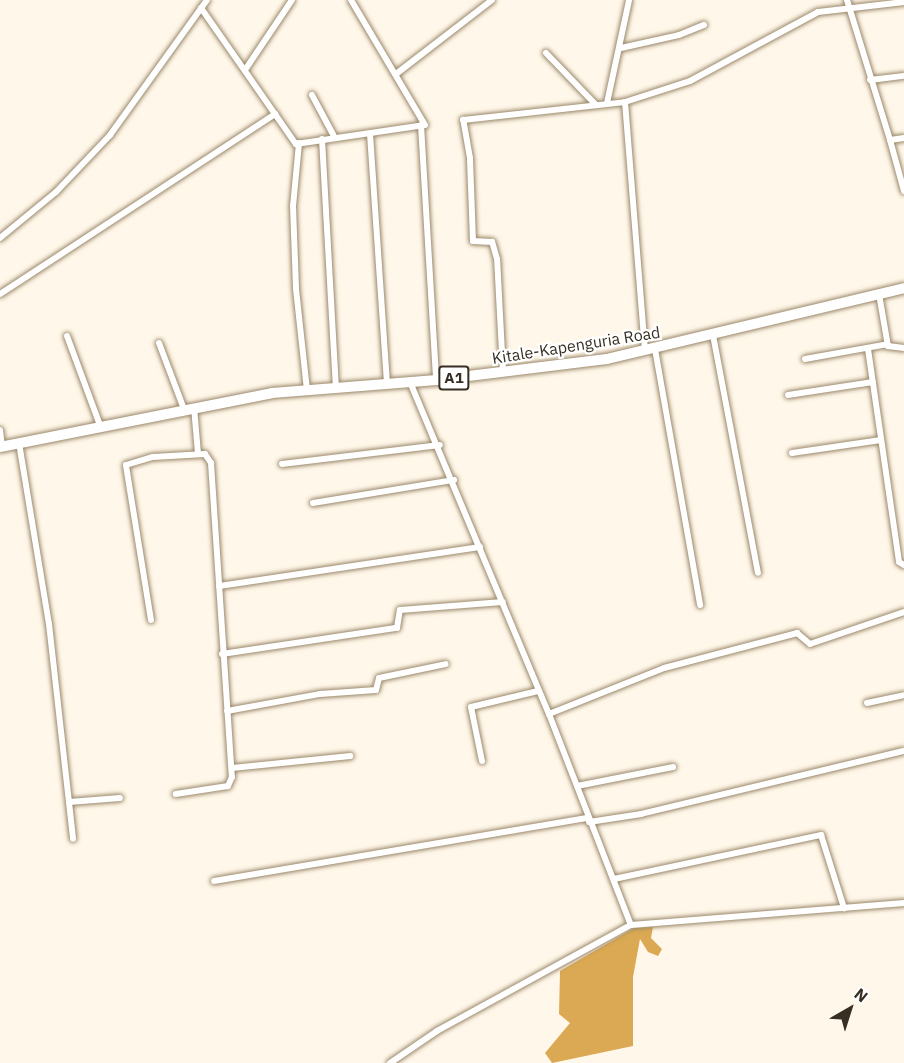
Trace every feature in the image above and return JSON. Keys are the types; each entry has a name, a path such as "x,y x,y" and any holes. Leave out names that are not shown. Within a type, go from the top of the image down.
{"highway":[{"name":"Kitale-Kapenguria Road","path":"1,447 189,408 307,390 436,380 650,350 904,288"}],"street":[{"path":"0,238 56,192 110,135 207,0"},
{"path":"245,70 292,0"},
{"path":"299,143 425,125 351,0"},
{"path":"396,74 492,0"},
{"path":"607,104 621,48 629,0"},
{"path":"503,372 497,259 494,244 473,241 470,158 463,120 625,102 690,81 806,17 848,3 904,2"},
{"path":"848,3 904,191"},
{"path":"201,8 275,114 299,143 293,206 296,289 307,390"},
{"path":"621,48 679,35 704,26"},
{"path":"546,53 595,104"},
{"path":"870,80 904,76"},
{"path":"312,96 334,138"},
{"path":"625,102 650,350 700,605"},
{"path":"0,294 275,114"},
{"path":"421,125 436,380"},
{"path":"370,134 387,382"},
{"path":"890,140 904,138"},
{"path":"322,139 336,387"},
{"path":"879,294 888,344 894,349 904,348"},
{"path":"713,335 758,573"},
{"path":"67,336 100,425"},
{"path":"159,343 189,408 198,454"},
{"path":"805,358 888,344"},
{"path":"868,349 899,562 904,565"},
{"path":"410,381 440,445 549,714 588,820 631,925"},
{"path":"788,395 873,381"},
{"path":"0,430 1,447"},
{"path":"792,453 881,440"},
{"path":"20,443 49,624 73,839"},
{"path":"282,464 440,445"},
{"path":"152,620 126,465 153,457 198,454 208,456 211,463 222,654 232,768 228,786 176,794"},
{"path":"313,503 454,480"},
{"path":"219,586 480,547"},
{"path":"222,654 397,628 400,610 503,602"},
{"path":"549,714 664,668 796,633 810,644 904,612"},
{"path":"227,711 320,694 376,690 380,678 446,664"},
{"path":"482,761 471,707 538,691"},
{"path":"867,703 904,695"},
{"path":"214,881 588,820 641,814 904,751"},
{"path":"232,768 350,756"},
{"path":"577,786 673,766"},
{"path":"69,802 120,798"},
{"path":"614,879 821,835 844,908"},
{"path":"390,1063 436,1031 631,925 904,903"}],"shaded area":[{"path":"653,927 651,938 662,949 658,956 648,952 640,939 633,977 633,1046 552,1063 545,1053 570,1023 559,1014 560,971 634,928"}]}
